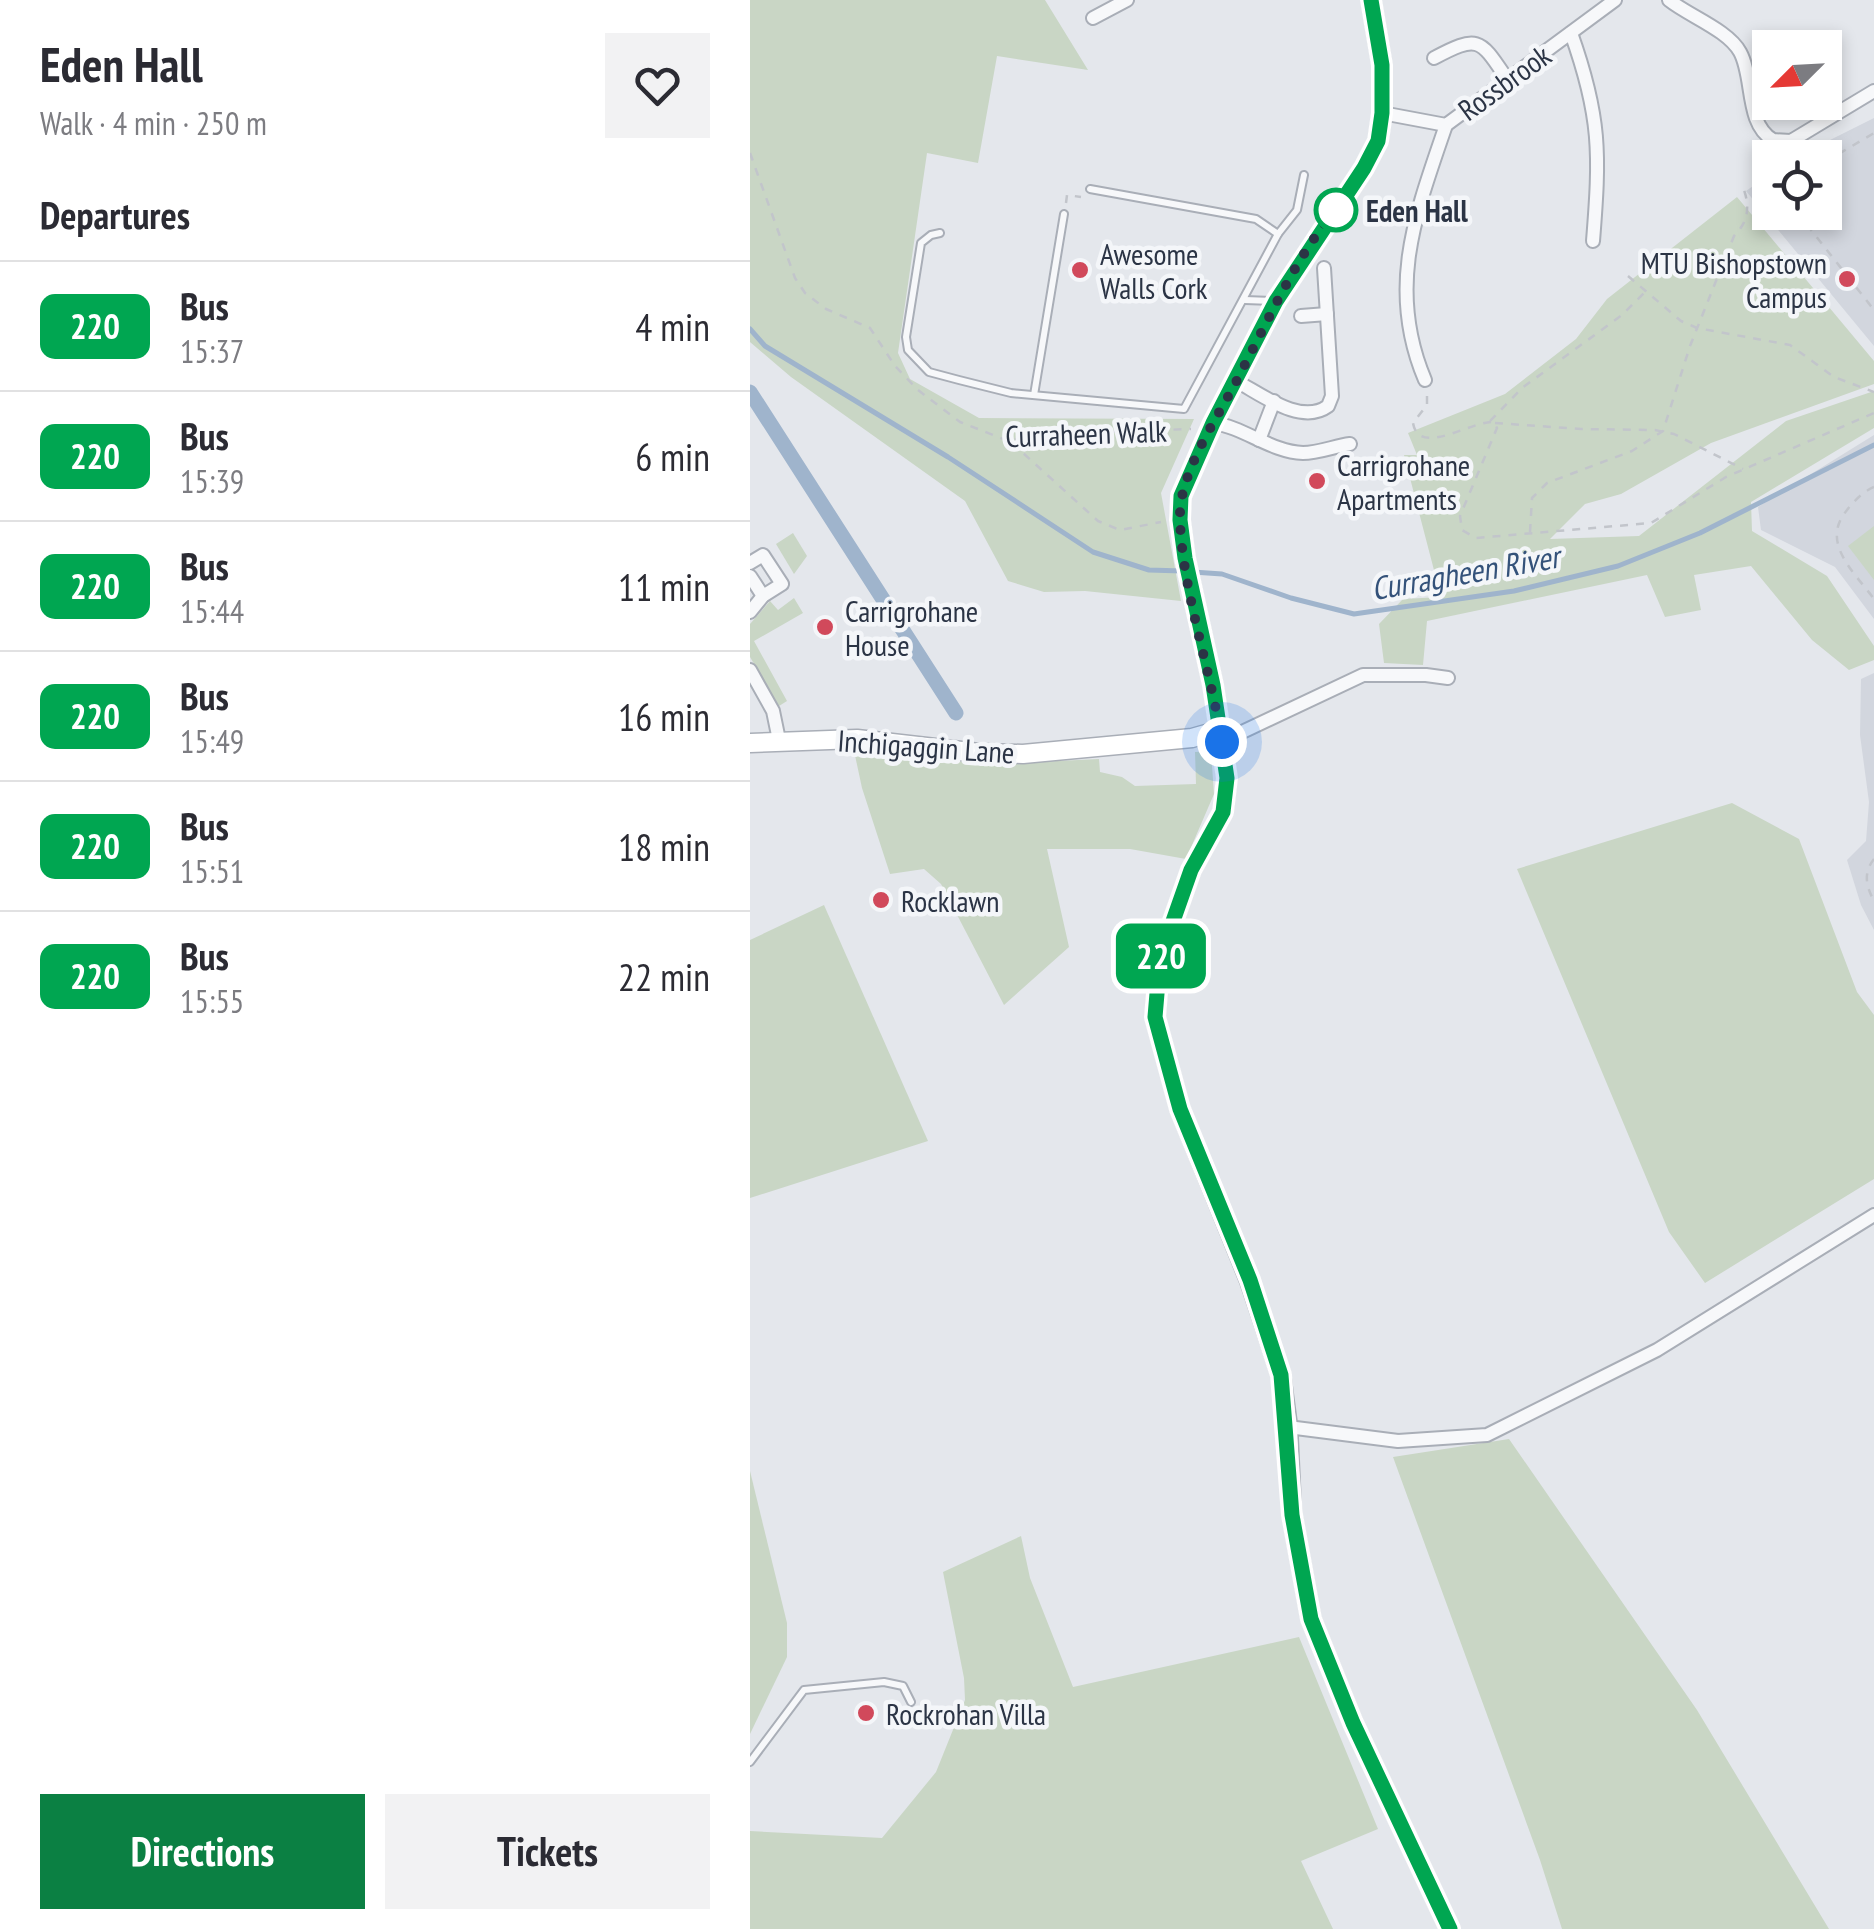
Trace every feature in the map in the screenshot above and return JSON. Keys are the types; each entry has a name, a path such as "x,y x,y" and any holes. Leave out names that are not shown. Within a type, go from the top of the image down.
{"main road":[{"path":"1371,0 1382,65 1382,113 1372,156 1276,301 1181,496 1185,558 1227,778 1223,812 1191,870 1160,958 1155,1017 1180,1109 1250,1280 1281,1375 1292,1515 1311,1619 1353,1723 1450,1929"},
{"name":"Inchigaggin Lane","path":"750,743 858,738 979,753 1023,754 1221,736"}],"street":[{"path":"1093,18 1127,0"},
{"name":"Rossbrook","path":"1382,113 1446,124 1615,0"},
{"path":"1669,0 1698,22 1727,36 1740,52 1760,126 1773,140 1791,141 1874,90"},
{"path":"1571,34 1591,91 1598,132 1594,241"},
{"path":"1434,58 1464,42 1476,42 1485,46 1507,79"},
{"path":"1425,380 1410,339 1406,267 1414,223 1446,124"},
{"path":"1236,381 1274,402 1304,412 1322,411 1328,406 1332,396 1324,268"},
{"path":"1301,316 1327,314"},
{"path":"1259,440 1274,402"},
{"path":"1213,425 1230,425 1259,440 1302,453 1350,444"},
{"path":"750,563 763,555 782,584 763,596 750,612"},
{"path":"750,576 763,596"},
{"path":"750,670 773,711 779,740"},
{"path":"1221,736 1362,675 1448,678"},
{"path":"1288,1427 1398,1441 1487,1435 1657,1350 1873,1217"}],"lane":[{"path":"940,233 930,235 922,243 906,338 908,350 929,372 1011,393 1184,410 1278,234 1297,210 1304,175"},
{"path":"1090,189 1256,219 1278,234"},
{"path":"1034,395 1064,214"},
{"path":"1245,300 1276,301"},
{"path":"750,1762 804,1690 884,1682 904,1686 910,1702"}],"path":[{"path":"1842,152 1874,133"},
{"name":"Curraheen Walk","path":"750,153 795,278 805,293 826,309 870,328 895,366 918,390 960,422 1011,442 1022,435 1213,425"},
{"path":"1530,534 1532,498 1546,483 1632,451 1663,431 1697,328 1734,236 1744,226 1750,204 1744,187"},
{"path":"1064,214 1067,195 1080,197"},
{"path":"1810,230 1874,310"},
{"path":"1628,276 1681,322 1790,345 1834,377 1874,392"},
{"path":"1492,422 1522,388 1622,314 1645,292"},
{"path":"1425,380 1427,405 1412,428 1421,437 1435,438 1492,422 1663,431 1744,469"},
{"path":"1492,422 1496,428 1459,524 1468,536 1476,538 1641,526 1670,513 1715,483 1874,413"},
{"path":"1011,442 1098,521 1120,530 1180,520"},
{"path":"1874,487 1848,509 1837,524 1836,534 1837,547 1874,599"},
{"path":"1874,859 1867,868 1866,882 1874,901"}],"shaded area":[{"name":"MTU Bishopstown Campus","path":"1874,118 1874,346 1778,230 1842,230 1842,140 1830,140"},
{"path":"1874,435 1874,619 1835,567 1761,530 1758,507"},
{"path":"1874,673 1874,930 1861,905 1847,860 1866,841 1869,802 1860,735 1861,679"}],"green space":[{"path":"750,0 1045,0 1088,70 997,56 978,163 927,153 898,353 910,379 979,418 1194,419 1161,493 1181,601 1085,591 1044,592 1008,581 965,501 791,377 750,342"},
{"path":"1737,197 1752,215 1752,230 1765,230 1874,361 1874,384 1711,443 1621,494 1585,504 1550,539 1639,536 1786,421 1874,391 1874,428 1751,502 1752,531 1827,576 1874,646 1874,660 1849,670 1812,640 1751,566 1694,575 1701,610 1665,617 1647,575 1427,621 1423,665 1384,663 1379,624 1403,599 1441,597 1404,455 1417,455 1408,433 1505,394 1576,339 1607,299"},
{"path":"1874,526 1874,580 1848,546"},
{"path":"793,533 807,556 794,574 776,544"},
{"path":"794,598 803,613 754,641 787,701 779,706 750,657 750,624 770,601 778,610"},
{"path":"853,746 1016,763 1099,759 1100,772 1122,777 1135,786 1196,784 1195,752 1211,751 1214,794 1186,859 1130,849 1047,849 1069,947 1004,1005 941,884 924,869 890,874 862,788"},
{"path":"1732,803 1799,839 1857,992 1874,1015 1874,1179 1705,1283 1669,1232 1517,869"},
{"path":"824,905 928,1141 750,1198 750,940"},
{"path":"1509,1439 1697,1710 1829,1929 1562,1929 1393,1457"},
{"path":"750,1471 787,1623 787,1657 750,1734"},
{"path":"1021,1536 1030,1578 1073,1687 1299,1637 1378,1829 1301,1861 1333,1929 750,1929 750,1831 882,1838 936,1772 965,1700 943,1572"}],"waterway":[{"name":"Curragheen River","path":"750,329 765,346 948,457 1093,552 1149,570 1182,571"},
{"path":"750,392 956,713"},
{"name":"Curragheen River","path":"1193,572 1222,574 1354,614 1514,591 1618,566 1700,533 1874,445"}],"bus line":[{"name":"220","path":"1371,0 1382,65 1378,141 1372,156 1276,301 1213,423 1181,496 1185,558 1213,685 1227,778 1223,812 1191,870 1160,958 1155,1017 1172,1088 1199,1163 1250,1280 1281,1375 1292,1515 1311,1619 1353,1723 1450,1929"}],"place":[{"name":"Eden Hall","path":"1336,210"},
{"name":"Awesome Walls Cork","path":"1080,270"},
{"name":"MTU Bishopstown Campus","path":"1847,279"},
{"name":"Carrigrohane Apartments","path":"1317,481"},
{"name":"Carrigrohane House","path":"825,627"},
{"name":"Rocklawn","path":"881,900"},
{"name":"Rockrohan Villa","path":"866,1713"}],"route":[{"path":"1222,742 1185,558 1181,496 1213,423 1276,301 1336,210"}]}
